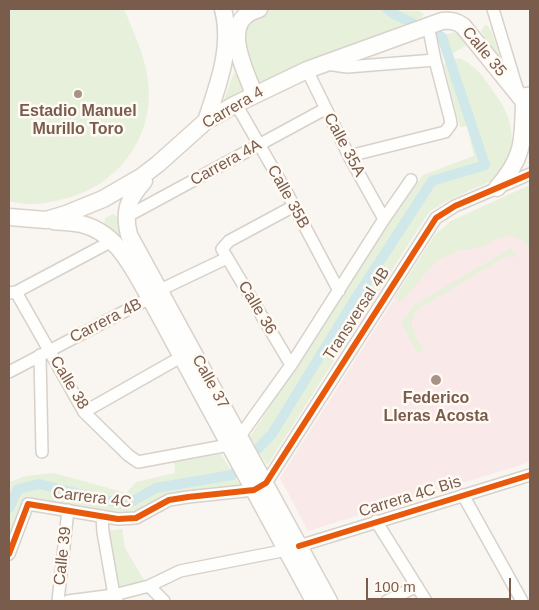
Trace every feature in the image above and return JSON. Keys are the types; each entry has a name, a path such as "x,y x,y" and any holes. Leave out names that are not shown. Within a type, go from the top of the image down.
{"main road":[{"path":"206,121 224,60 227,37 223,9"},
{"path":"254,94 238,51 236,40 242,22 247,16 259,9"},
{"name":"Carrera 4","path":"9,217 46,220 103,199 158,164 206,121 254,94 324,63 394,38 436,20"},
{"name":"Calle 35","path":"436,20 450,20 464,26 527,102"},
{"path":"497,188 509,174 518,158 523,141 527,102"},
{"path":"126,218 131,195 158,164"},
{"name":"Calle 37","path":"126,218 133,242 181,357 236,444"},
{"name":"Calle 37","path":"46,220 81,224 102,234 121,250 155,294 293,548 329,601"},
{"name":"Calle 37","path":"293,548 314,601"}],"street":[{"name":"Calle 35","path":"493,9 527,102"},
{"path":"349,156 445,132 450,124 450,118 435,60 436,20"},
{"path":"324,63 347,67 435,60"},
{"name":"Calle 35A","path":"307,70 349,156 384,219"},
{"name":"Calle 35B","path":"236,104 258,146 294,206 339,291"},
{"name":"Carrera 4A","path":"126,218 325,109"},
{"path":"497,188 530,174"},
{"name":"Transversal 4B","path":"236,444 291,365 410,180"},
{"name":"Transversal 4B","path":"257,482 436,218 455,206 497,188"},
{"name":"Carrera 4B","path":"9,372 225,255 222,249 229,241 294,206"},
{"path":"12,293 112,241"},
{"name":"Calle 36","path":"225,255 291,365"},
{"name":"Calle 38","path":"12,293 44,353 84,412 128,455 138,462 236,444"},
{"path":"42,452 44,353"},
{"path":"84,412 181,357"},
{"name":"Carrera 4C Bis","path":"68,601 116,598 149,586 180,571 293,548 376,521 530,476"},
{"name":"Carrera 4C","path":"9,554 28,504 118,519 136,518 169,500 257,482"},
{"path":"463,495 522,601"},
{"name":"Calle 39","path":"58,601 68,510"},
{"path":"102,516 104,541 116,598"},
{"path":"376,521 426,601"},
{"path":"149,586 164,601"},
{"path":"387,601 417,586"}],"shaded area":[{"name":"Federico Lleras Acosta","path":"530,185 530,462 308,531 280,478 435,235 451,221"}],"green space":[{"name":"Estadio Manuel Murillo Toro","path":"9,9 124,9 134,33 143,57 148,82 148,108 144,126 137,143 115,172 85,192 45,203 35,204 9,201"},
{"path":"271,9 362,9 420,11 424,14 422,17 258,83 247,58 243,31 258,15"},
{"path":"487,25 492,32 500,59 498,60 481,31"},
{"path":"462,31 470,43 445,58 446,48 441,39 447,34"},
{"path":"458,58 476,69 504,108 511,130 512,142 506,164 491,181 451,199 429,212 267,465 250,437 398,209 423,175 474,156 467,126 460,127 444,65"},
{"path":"234,73 249,86 223,102"},
{"path":"530,185 530,249 523,241 511,235 498,238 482,247 461,250 437,260 401,302 394,298 435,235 451,221"},
{"path":"113,214 119,218 125,240 111,232 106,226 105,218"},
{"path":"511,248 517,256 512,258 510,256 505,257 418,309 412,319 412,324 415,335 424,350 417,353 401,323 414,305"},
{"path":"221,454 241,487 167,495 138,511 123,514 26,499 9,543 10,482 26,476 54,473 126,493 136,482 175,473 174,462"},
{"path":"122,529 125,548 147,585 117,593 105,531"}],"waterway":[{"path":"9,508 18,489 39,484 126,505 156,488 232,475 272,434 352,304 432,181 485,165 442,37 387,9"}],"cycle path":[{"path":"9,554 28,504 118,519 136,518 169,500 254,490 266,483 436,218 455,206 530,174"},
{"path":"299,546 530,475"}],"place":[{"name":"Estadio Manuel Murillo Toro","path":"78,94"},
{"name":"Federico Lleras Acosta","path":"436,380"}]}
